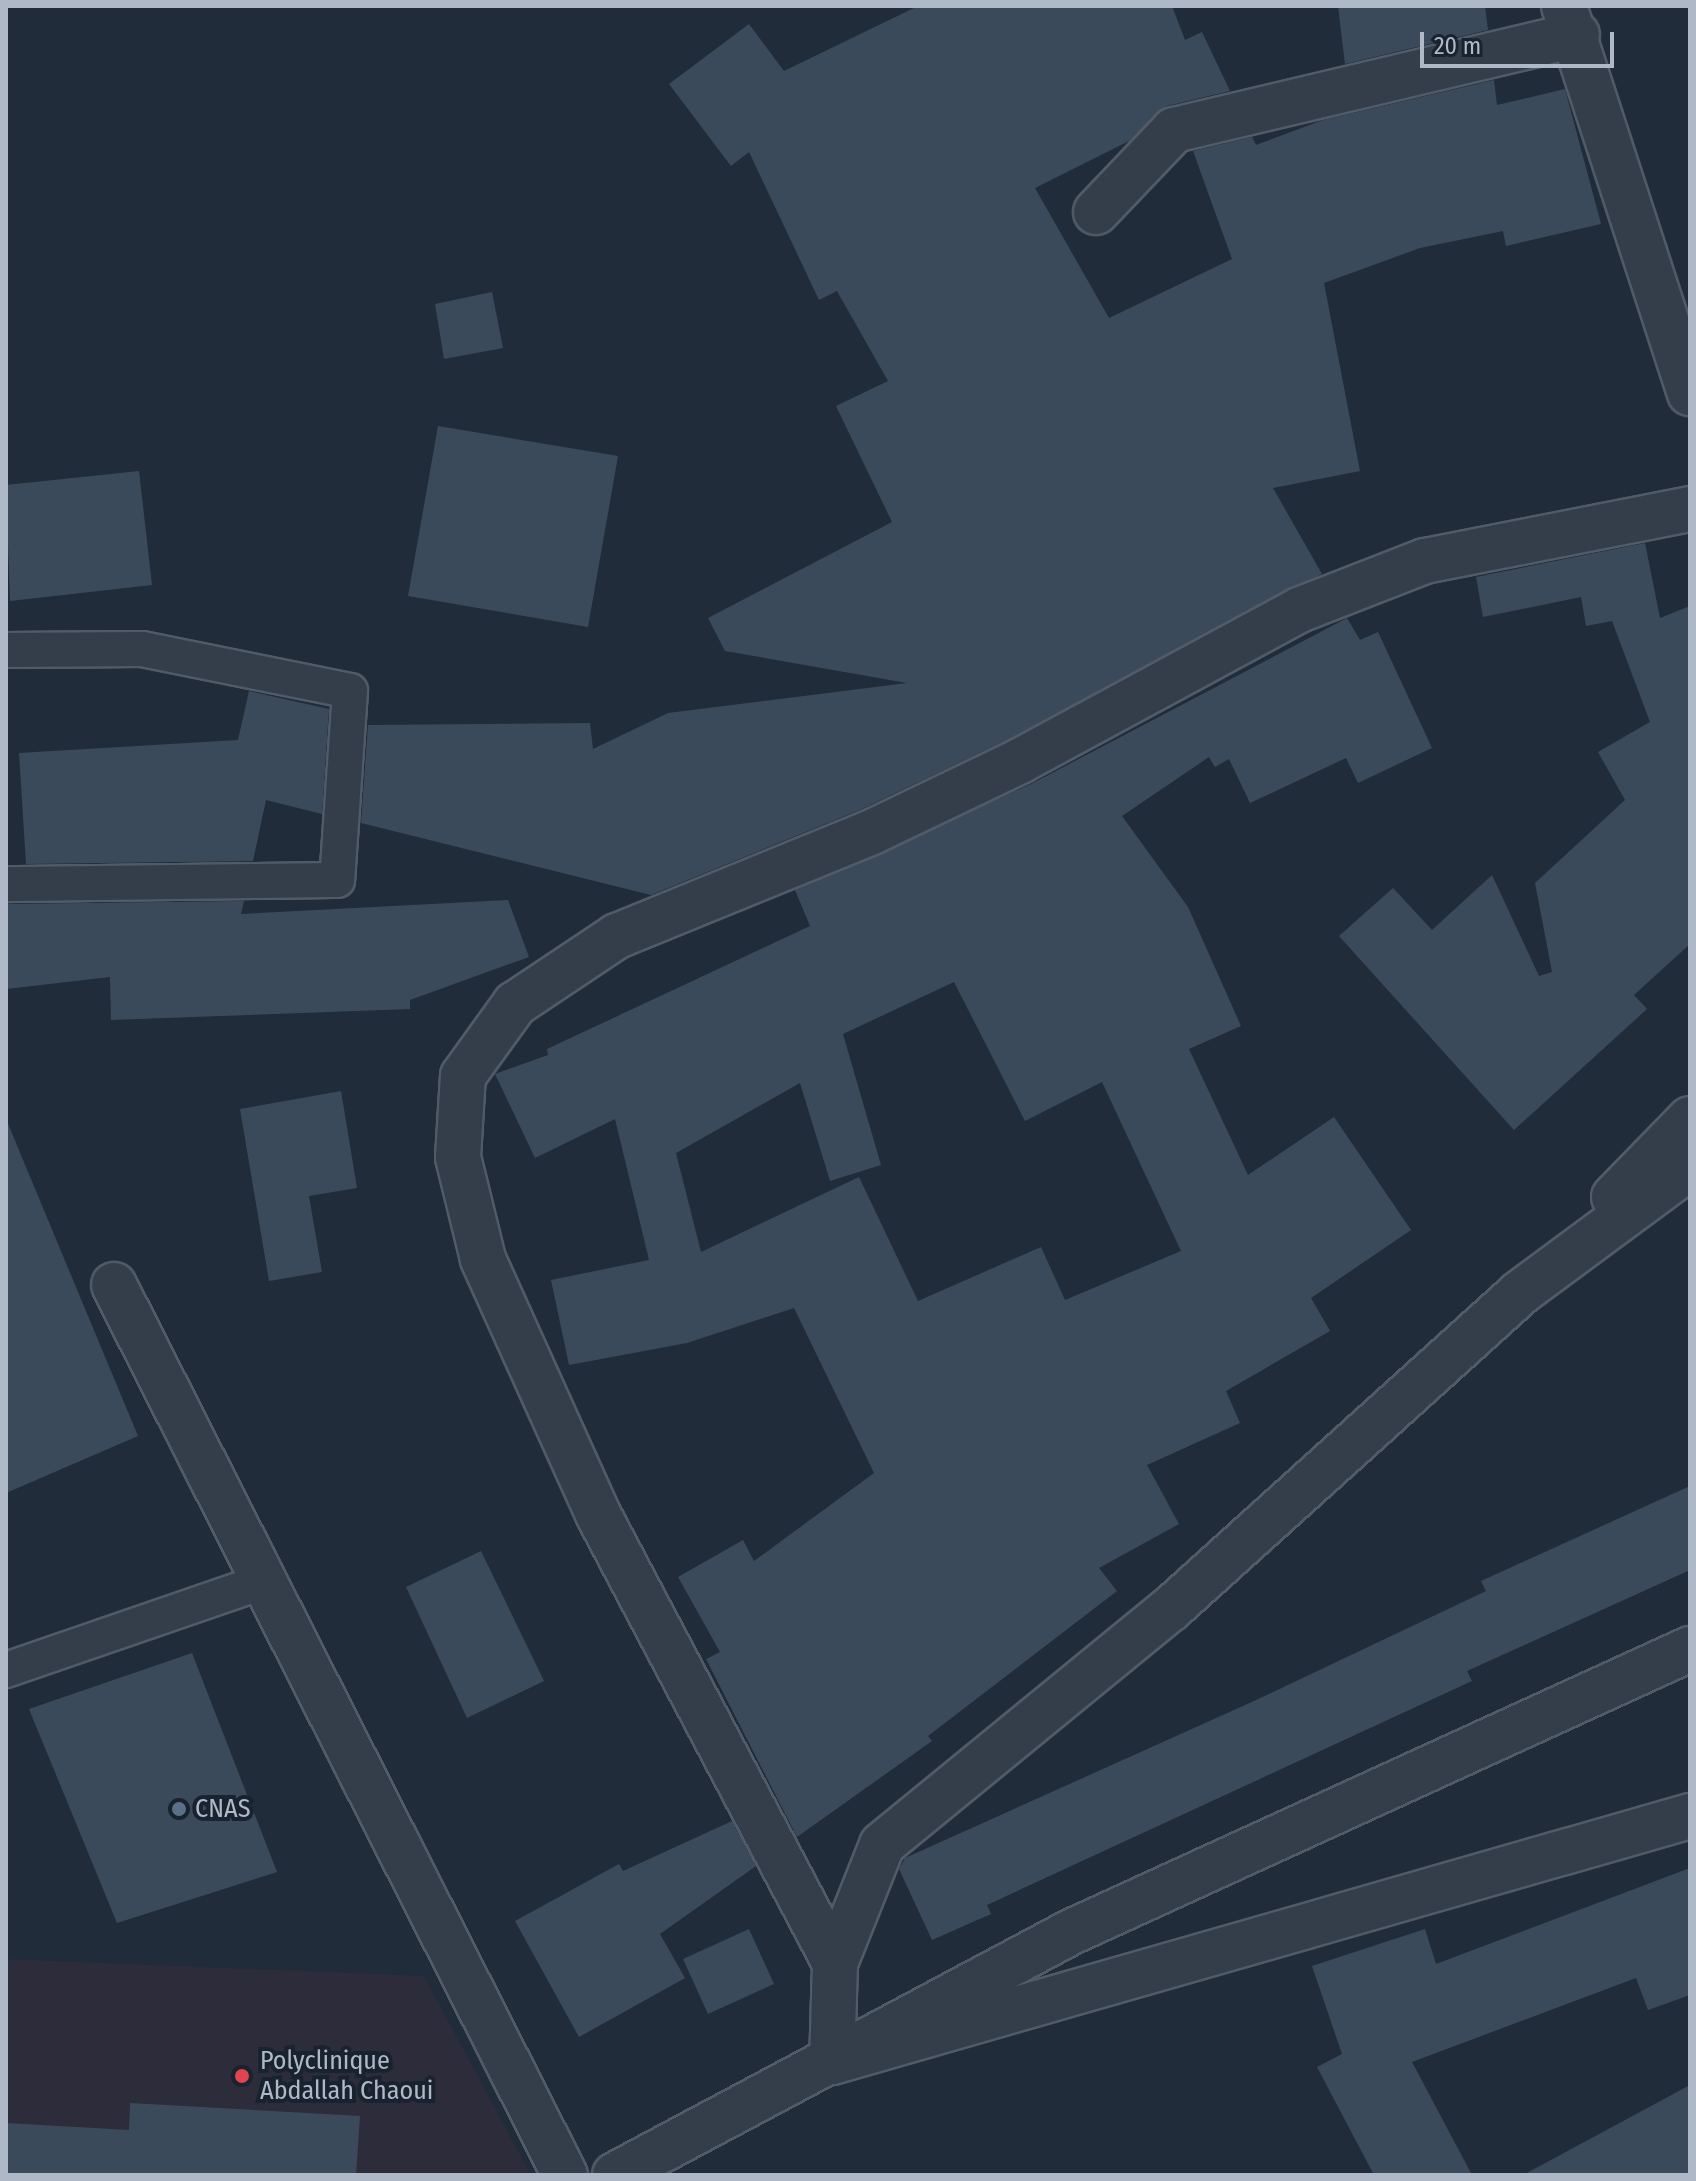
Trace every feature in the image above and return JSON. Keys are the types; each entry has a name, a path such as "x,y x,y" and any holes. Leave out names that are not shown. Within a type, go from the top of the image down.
{"street":[{"path":"1096,212 1174,130 1570,20 1690,393"},
{"path":"835,1963 598,1514 483,1259 458,1157 463,1076 515,1004 617,936 872,832 1020,761 1299,610 1425,561 1690,509"},
{"path":"832,2062 835,1963 882,1845 1170,1609 1520,1293 1690,1119"},
{"path":"1520,1293 1690,1167"},
{"path":"114,1285 565,2175"},
{"path":"615,2175 1071,1932 1690,1649"},
{"path":"832,2062 1690,1816"}],"lane":[{"path":"6,650 142,649 350,691 337,880 6,884"},
{"path":"6,1670 264,1581"}],"shaded area":[{"name":"Polyclinique Abdallah Chaoui","path":"6,1959 424,1976 531,2175 6,2175"}],"building":[{"path":"918,6 1172,6 1185,40 1202,32 1230,91 1167,106 1129,141 1035,188 1109,318 1232,259 1193,151 1252,137 1256,145 1323,120 1494,80 1497,105 1565,89 1601,224 1506,246 1503,231 1420,248 1324,283 1360,471 1273,488 1322,574 1009,739 862,809 651,895 361,823 368,725 590,723 593,749 668,713 907,683 725,651 708,618 892,522 836,406 888,381 837,291 819,300 749,152 731,166 669,84 749,24 784,71"},
{"path":"1338,6 1485,6 1488,30 1345,64"},
{"path":"492,292 503,348 444,359 435,304"},
{"path":"438,426 618,456 588,627 408,596"},
{"path":"139,471 152,585 10,601 6,485"},
{"path":"1645,543 1660,618 1690,606 1690,944 1634,995 1647,1009 1514,1130 1339,936 1393,888 1432,930 1492,875 1539,976 1552,972 1535,883 1625,800 1598,752 1650,722 1612,621 1586,626 1581,597 1483,617 1476,577"},
{"path":"1347,618 1360,640 1378,632 1432,748 1358,783 1346,758 1250,803 1229,759 1215,767 1209,757 1122,816 1188,907 1241,1026 1189,1049 1248,1175 1334,1117 1411,1230 1311,1298 1330,1331 1226,1391 1240,1423 1147,1465 1179,1524 1099,1568 1117,1591 928,1736 932,1741 797,1837 706,1659 720,1652 678,1577 743,1540 754,1561 874,1473 794,1308 687,1343 569,1365 551,1280 649,1260 615,1119 535,1158 495,1074 548,1055 547,1049 810,926 795,890 1031,784","holes":["954,982 1025,1121 1102,1082 1181,1251 1065,1300 1041,1247 918,1301 859,1177 701,1252 676,1153 800,1083 830,1181 881,1165 843,1034"]},
{"path":"249,691 329,709 322,814 266,800 253,861 26,864 19,753 238,740"},
{"path":"508,900 529,957 410,1000 410,1009 111,1020 110,977 6,989 6,904 244,901 241,914"},
{"path":"341,1091 357,1188 309,1196 322,1272 269,1281 240,1109"},
{"path":"6,1119 138,1436 6,1493"},
{"path":"1690,1486 1690,1570 1467,1671 1472,1681 987,1905 991,1914 932,1940 899,1869 905,1858 1254,1701 1486,1591 1481,1581"},
{"path":"481,1551 544,1681 467,1718 406,1587"},
{"path":"192,1653 277,1872 117,1923 29,1709"},
{"path":"732,1821 756,1866 660,1934 685,1978 579,2037 515,1921 619,1864 623,1871"},
{"path":"1690,1868 1690,1995 1648,2010 1636,1978 1412,2062 1472,2175 1374,2175 1317,2067 1342,2054 1312,1966 1425,1929 1436,1964"},
{"path":"749,1929 774,1984 708,2014 683,1959"},
{"path":"1690,2085 1690,2175 1523,2175"},
{"path":"130,2103 360,2116 356,2175 6,2175 6,2123 129,2130"}],"place":[{"name":"CNAS","path":"179,1809"},
{"name":"Polyclinique Abdallah Chaoui","path":"242,2076"}]}
